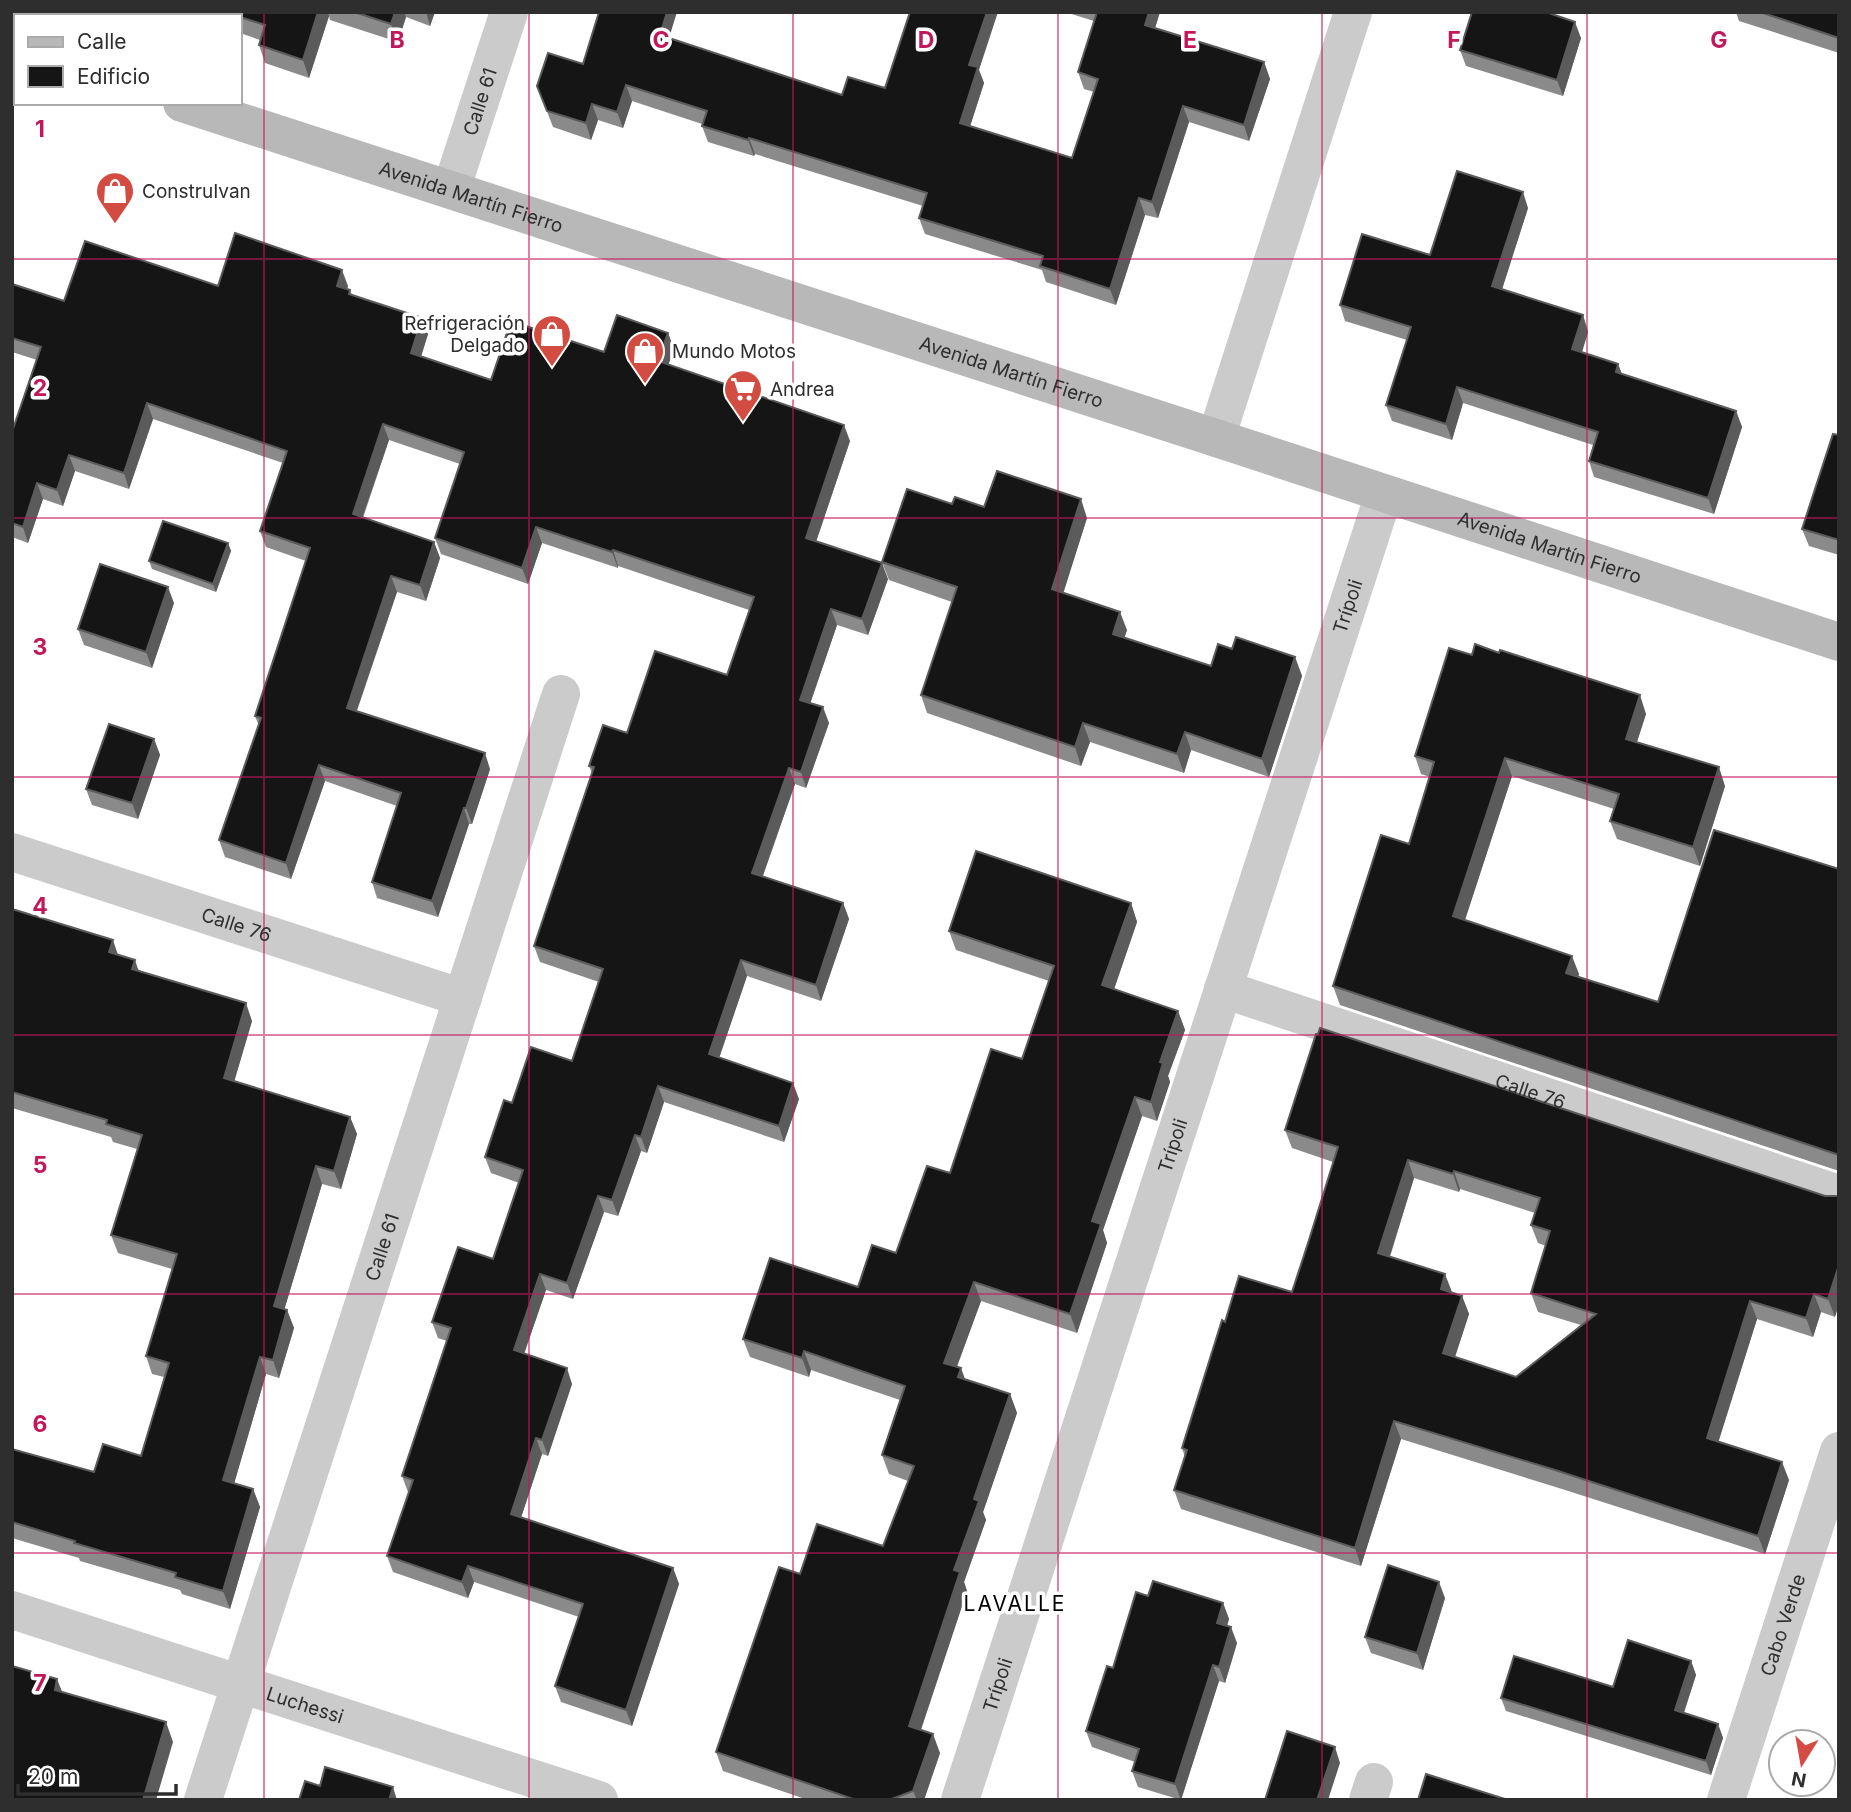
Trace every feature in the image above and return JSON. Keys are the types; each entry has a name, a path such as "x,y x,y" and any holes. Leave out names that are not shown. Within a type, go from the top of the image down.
{"main road":[{"name":"Avenida Martín Fierro","path":"188,105 1839,642"}],"street":[{"name":"Calle 61","path":"451,190 509,12"},
{"path":"1216,438 1353,12"},
{"name":"Trípoli","path":"960,1800 1384,494"},
{"name":"Calle 61","path":"203,1800 561,694"},
{"name":"Calle 76","path":"12,852 463,998"},
{"name":"Calle 76","path":"1223,989 1839,1194"},
{"name":"Cabo Verde","path":"1726,1800 1839,1451"},
{"name":"Luchessi","path":"12,1610 599,1800"}],"building":[{"path":"225,12 318,12 303,60 259,45 265,25 242,18 242,14"},
{"path":"354,12 395,12 391,24"},
{"path":"599,12 667,12 660,35 842,95 848,77 885,88 910,12 987,12 969,65 978,67 960,123 1072,158 1098,79 1078,72 1097,12 1149,12 1145,25 1264,62 1244,125 1183,106 1152,202 1139,198 1110,289 1040,266 1043,256 919,218 927,193 702,126 707,111 626,85 617,112 592,104 586,123 547,111 537,86 548,53 583,64"},
{"path":"1472,12 1546,12 1575,22 1557,80 1460,50"},
{"path":"1760,12 1839,12 1839,38"},
{"path":"1457,171 1523,192 1492,286 1583,315 1572,349 1618,364 1616,372 1736,411 1708,498 1589,461 1598,432 1457,387 1446,424 1386,405 1411,327 1340,305 1362,234 1430,255"},
{"path":"235,233 342,270 337,286 350,290 349,294 422,318 411,353 491,380 511,321 604,352 617,315 668,333 658,361 844,425 806,538 882,563 862,619 831,609 800,700 823,707 801,772 789,768 752,873 843,903 816,985 741,960 709,1054 793,1083 779,1126 658,1086 641,1137 635,1135 612,1200 598,1196 567,1283 540,1274 514,1350 567,1368 542,1440 536,1438 511,1514 673,1568 626,1710 555,1686 583,1604 468,1566 462,1582 387,1556 413,1480 402,1476 451,1328 432,1322 458,1247 493,1259 523,1170 485,1157 504,1100 512,1103 531,1047 572,1061 603,969 534,946 594,767 589,766 603,725 627,733 655,651 727,675 754,597 536,527 522,568 435,538 464,452 383,424 353,514 434,542 420,585 391,576 347,708 485,753 432,901 372,882 401,793 319,765 286,863 219,840 261,718 255,716 310,548 260,531 287,451 147,403 124,473 69,455 57,490 37,483 23,527 12,523 12,432 41,347 12,338 12,284 64,301 85,241 218,286"},
{"path":"1833,434 1839,435 1839,540 1802,529"},
{"path":"997,471 1081,499 1052,589 1120,612 1113,634 1211,666 1218,644 1232,649 1236,637 1295,657 1262,759 1185,732 1177,754 1083,723 1075,747 921,695 957,587 882,562 907,489 952,504 955,497 984,507"},
{"path":"163,521 228,543 213,584 149,561"},
{"path":"100,564 168,587 146,652 78,629"},
{"path":"1475,644 1640,695 1626,739 1719,767 1693,847 1610,821 1619,794 1505,758 1453,916 1572,956 1566,973 1658,1002 1714,830 1839,869 1839,1155 1333,986 1381,835 1409,844 1434,762 1415,756 1449,648 1472,655"},
{"path":"109,724 154,739 132,803 86,789"},
{"path":"976,851 1131,903 1102,985 1178,1011 1160,1062 1163,1063 1151,1102 1135,1097 1092,1221 1101,1224 1070,1314 974,1282 944,1363 961,1368 958,1377 1010,1394 974,1499 979,1501 954,1570 960,1572 909,1726 933,1734 913,1791 889,1800 856,1800 716,1752 779,1567 800,1574 817,1524 883,1546 914,1466 882,1455 905,1386 804,1351 802,1358 743,1339 770,1258 858,1287 872,1245 896,1253 927,1166 950,1173 991,1049 1022,1059 1054,966 949,931"},
{"path":"12,909 113,940 109,952 135,960 132,969 246,1003 224,1078 350,1117 334,1171 316,1166 274,1306 287,1310 273,1360 260,1357 223,1480 253,1489 223,1591 175,1577 176,1573 12,1522 12,1449 94,1472 103,1444 141,1456 169,1363 146,1356 177,1254 111,1235 142,1135 106,1124 107,1120 12,1092"},
{"path":"1320,1028 1825,1196 1839,1196 1839,1265 1828,1299 1814,1294 1806,1318 1750,1301 1707,1438 1782,1462 1758,1536 1394,1421 1355,1548 1174,1490 1187,1450 1182,1448 1222,1320 1225,1322 1239,1276 1292,1292 1309,1240 1338,1147 1285,1130","holes":["1408,1160 1453,1174 1454,1171 1540,1198 1531,1225 1550,1231 1531,1293 1596,1314 1516,1377 1443,1353 1462,1296 1441,1289 1445,1274 1378,1253"]},
{"path":"1388,1565 1439,1582 1417,1653 1365,1637"},
{"path":"1153,1581 1223,1603 1217,1623 1231,1627 1219,1667 1213,1665 1175,1784 1132,1771 1139,1749 1086,1731 1107,1666 1113,1668 1136,1592 1148,1596"},
{"path":"1628,1640 1691,1661 1675,1710 1718,1724 1706,1761 1501,1698 1514,1656 1613,1687"},
{"path":"12,1666 57,1679 55,1690 166,1722 143,1800 12,1800"},
{"path":"1287,1731 1335,1747 1317,1800 1265,1800"},
{"path":"325,1767 393,1787 389,1800 299,1800 305,1781 320,1786"},
{"path":"1426,1774 1508,1800 1418,1800"}],"place":[{"name":"ConstruIvan","path":"115,225"},
{"name":"Refrigeración Delgado","path":"552,368"},
{"name":"Mundo Motos","path":"645,385"},
{"name":"Andrea","path":"743,423"}],"district":[{"name":"LAVALLE","path":"1015,1604"}]}
